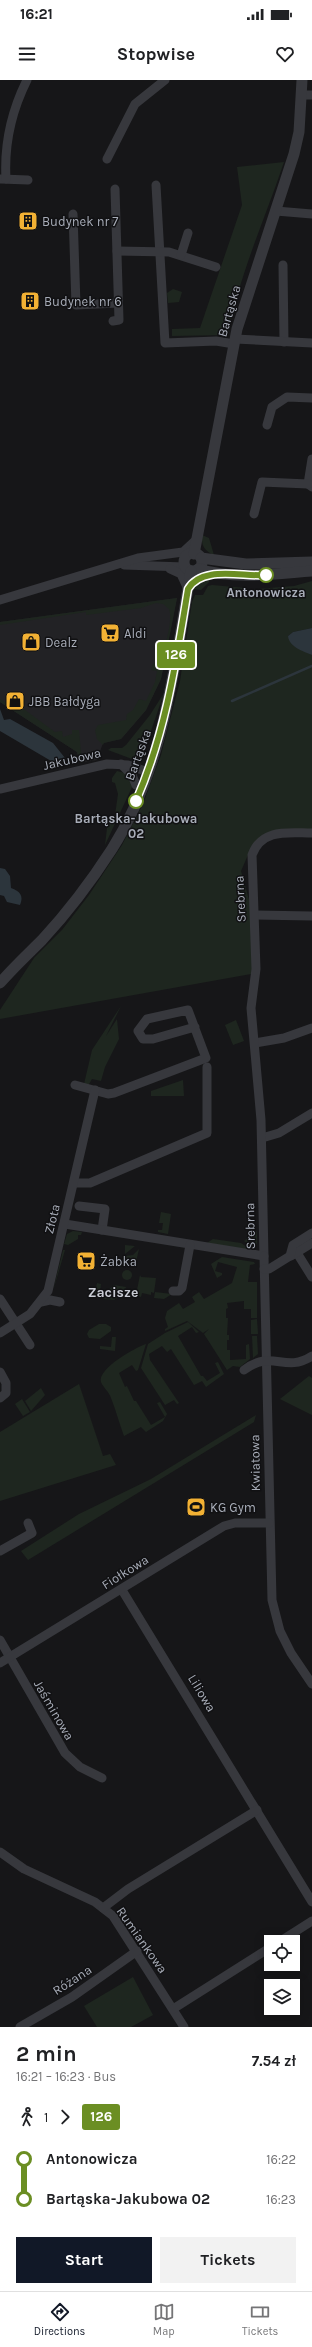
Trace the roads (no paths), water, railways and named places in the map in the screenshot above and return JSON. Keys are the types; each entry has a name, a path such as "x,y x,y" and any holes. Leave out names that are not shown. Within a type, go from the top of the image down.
{"street":[{"path":"27,80 14,110 6,143 3,179 28,180"},
{"path":"107,159 135,104 165,80"},
{"name":"Bartąska","path":"0,983 69,908 102,863 117,840 145,771 168,695 234,342 242,311 276,211 295,147 307,95 302,80"},
{"path":"156,186 158,251 165,343 216,341 312,343"},
{"path":"113,321 119,320 115,189"},
{"path":"276,211 312,214"},
{"path":"73,214 76,308 118,304"},
{"path":"181,255 188,233"},
{"path":"117,251 158,251 181,255 216,267"},
{"path":"284,265 284,342"},
{"path":"268,425 272,407 287,397 312,398"},
{"path":"254,514 262,482 310,486 312,458"},
{"path":"0,600 138,558 183,552 197,539 203,553 216,561"},
{"path":"168,555 193,562 214,574"},
{"path":"118,565 166,568 193,562 216,561 271,564 312,562"},
{"path":"166,568 181,574 188,589 195,579 214,574 252,576 312,571"},
{"name":"Jakubowa","path":"0,789 106,764 121,764 145,771"},
{"path":"121,764 132,775 136,785"},
{"name":"Bartąska","path":"102,863 136,785 145,771"},
{"name":"Srebrna","path":"65,1224 264,1256 262,1138 255,1043 250,1008 256,969 252,855 260,841 272,834 312,833"},
{"path":"255,915 312,916"},
{"path":"75,1085 114,1093 206,1058 195,1027 188,1010 147,1019 138,1031 143,1039 153,1039 195,1027"},
{"path":"255,1043 284,1038 312,1028"},
{"path":"74,1183 90,1183 206,1133 207,1067"},
{"name":"Złota","path":"0,1333 30,1314 41,1302 48,1291 65,1224 95,1090"},
{"path":"262,1138 279,1133 312,1113"},
{"path":"79,1206 105,1209 102,1230"},
{"path":"312,1232 293,1245 293,1255 312,1277"},
{"path":"264,1269 270,1269 312,1243"},
{"path":"173,1291 179,1291 182,1288 190,1245"},
{"name":"Kwiatowa","path":"264,1256 269,1523 272,1600 280,1631 291,1653 312,1684"},
{"path":"0,1299 30,1345"},
{"path":"41,1302 50,1300 60,1302"},
{"path":"244,1370 253,1363 266,1359 289,1364 304,1361 312,1356"},
{"path":"0,1372 7,1388 6,1393 0,1398"},
{"path":"0,1551 32,1533 28,1523"},
{"name":"Fiołkowa","path":"0,1663 122,1590 224,1526 235,1523 269,1523"},
{"name":"Liliowa","path":"122,1590 312,1902"},
{"name":"Jaśminowa","path":"0,1640 65,1753 80,1768 102,1778"},
{"path":"103,1908 128,1889 257,1810"},
{"name":"Rumiankowa","path":"0,1852 24,1869 95,1902 113,1916 137,1951 184,2027"},
{"path":"290,1935 312,1921"},
{"name":"Różana","path":"20,2027 72,1996 137,1951"},
{"path":"173,2009 264,1951"}],"waterway":[{"path":"232,701 312,666"}],"place":[{"name":"Budynek nr 7","path":"28,221"},
{"name":"Budynek nr 6","path":"30,301"},
{"name":"Antonowicza","path":"266,575"},
{"name":"Aldi","path":"110,633"},
{"name":"Dealz","path":"31,642"},
{"name":"JBB Bałdyga","path":"15,701"},
{"name":"Bartąska-Jakubowa 02","path":"136,801"},
{"name":"Żabka","path":"86,1261"},
{"name":"KG Gym","path":"196,1507"}],"district":[{"name":"Zacisze","path":"113,1292"}]}
